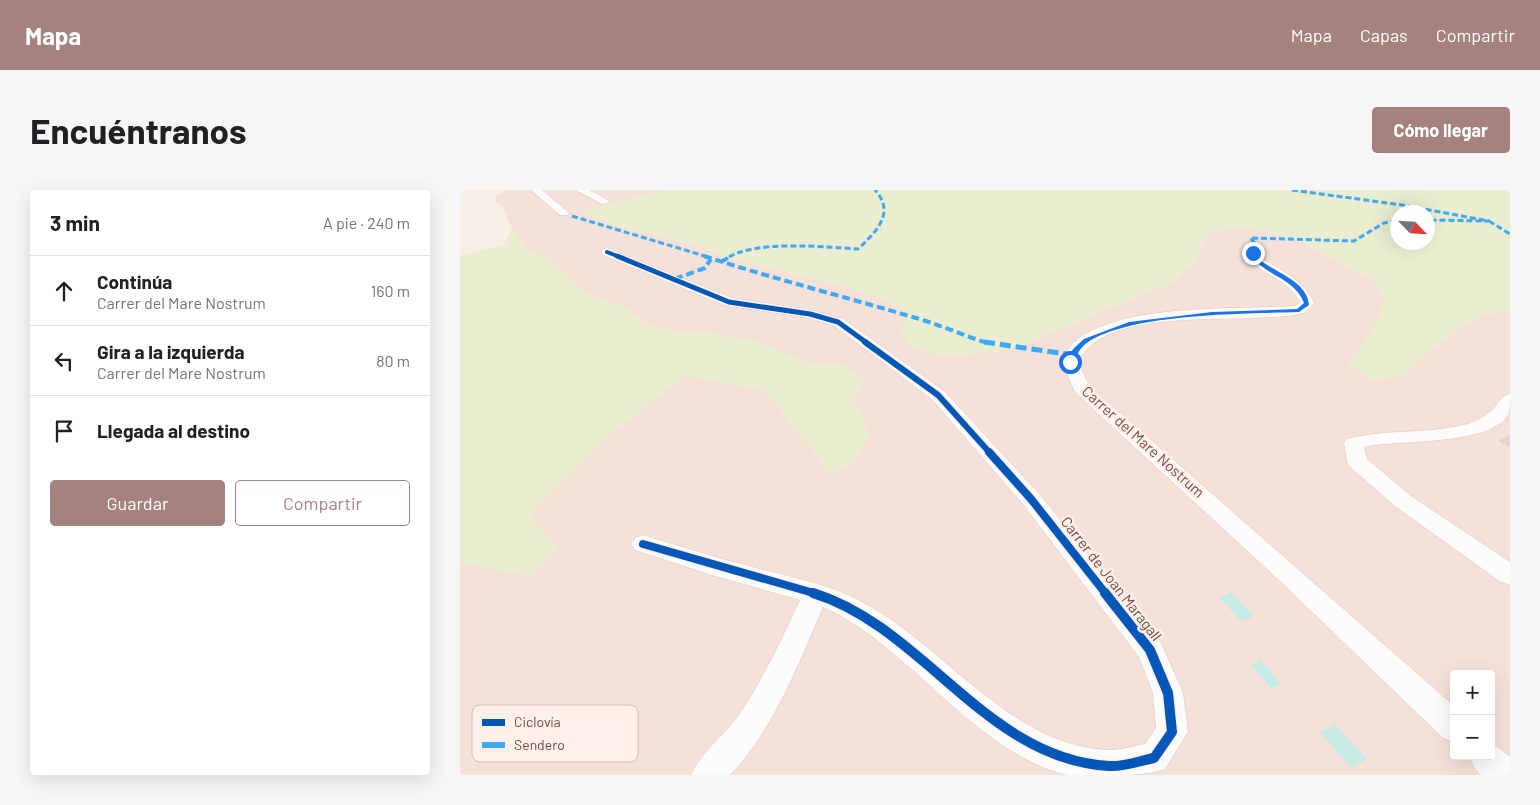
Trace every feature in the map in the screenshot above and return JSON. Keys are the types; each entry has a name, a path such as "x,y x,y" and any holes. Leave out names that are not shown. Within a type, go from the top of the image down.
{"street":[{"path":"536,190 564,213"},
{"path":"581,190 606,202"},
{"name":"Carrer del Mare Nostrum","path":"1255,243 1253,253 1256,260 1290,281 1303,293 1307,303 1299,310 1129,323 1086,341 1075,350 1070,362 1080,388 1289,574 1450,723"},
{"name":"Carrer de Joan Maragall","path":"607,252 729,302 810,314 838,322 938,395 1031,499 1150,650 1168,693 1172,732 1154,758 1110,766 1074,763 1037,746 985,714 852,609 816,594 701,564 643,544"},
{"path":"1510,399 1506,408 1488,424 1433,434 1382,437 1354,443 1357,462 1404,501 1510,575"},
{"path":"708,775 736,745 753,719 793,645 816,594"},
{"path":"1489,760 1505,775"}],"shaded area":[{"path":"507,190 664,190 581,212 700,247 728,258 860,291 886,300 905,312 902,334 941,357 1010,350 1173,282 1193,263 1208,234 1229,228 1259,230 1300,241 1374,281 1385,300 1377,324 1365,343 1347,363 1401,377 1457,329 1483,314 1510,312 1510,775 460,775 460,563 529,515 614,432 684,375 765,391 832,475 863,415 852,398 865,379 841,364 811,363 703,332 672,331 646,324 626,308 587,294 552,259 528,251 512,229 503,207 496,202 497,196"}],"green space":[{"path":"664,190 1510,190 1510,312 1483,314 1457,329 1401,377 1371,380 1347,363 1370,334 1385,300 1374,281 1300,241 1259,230 1229,228 1208,234 1193,263 1173,282 1010,350 941,357 912,347 902,335 904,312 886,300 860,291 728,258 666,237 615,226 580,212"},
{"path":"512,229 528,251 552,259 587,294 626,308 646,324 672,331 703,332 751,340 811,363 841,364 865,379 852,397 863,415 869,437 856,460 832,475 765,391 684,376 614,432 530,515 559,549 531,576 460,563 460,256 504,245"}],"water":[{"path":"1231,592 1254,616 1242,622 1219,598"},
{"path":"1260,660 1282,684 1272,689 1251,665"},
{"path":"1335,724 1367,759 1351,768 1320,732"}],"building":[{"path":"1510,436 1510,446 1499,441"}],"marked path":[{"path":"721,262 739,251 750,249 804,246 858,249 878,226 885,212 883,198 875,190"},
{"path":"1292,190 1402,205"},
{"path":"1435,211 1489,221 1435,220"},
{"path":"572,216 637,234 762,275 919,319 962,336 996,345 1073,355"},
{"path":"1255,243 1250,238 1354,241 1365,237 1379,226 1390,221"},
{"path":"1489,221 1510,234"},
{"path":"675,279 705,268 711,259"}],"cycle path":[{"path":"607,252 729,302 810,314 838,322 938,395 1031,499 1150,650 1168,693 1172,732 1154,758 1110,766 1076,762 1041,748 1008,729 975,705 881,628 841,603 807,591 730,571 643,544"}],"route":[{"path":"1070,362 1075,350 1086,341 1129,323 1212,314 1299,310 1307,303 1303,293 1290,281 1256,260 1253,253"}]}
